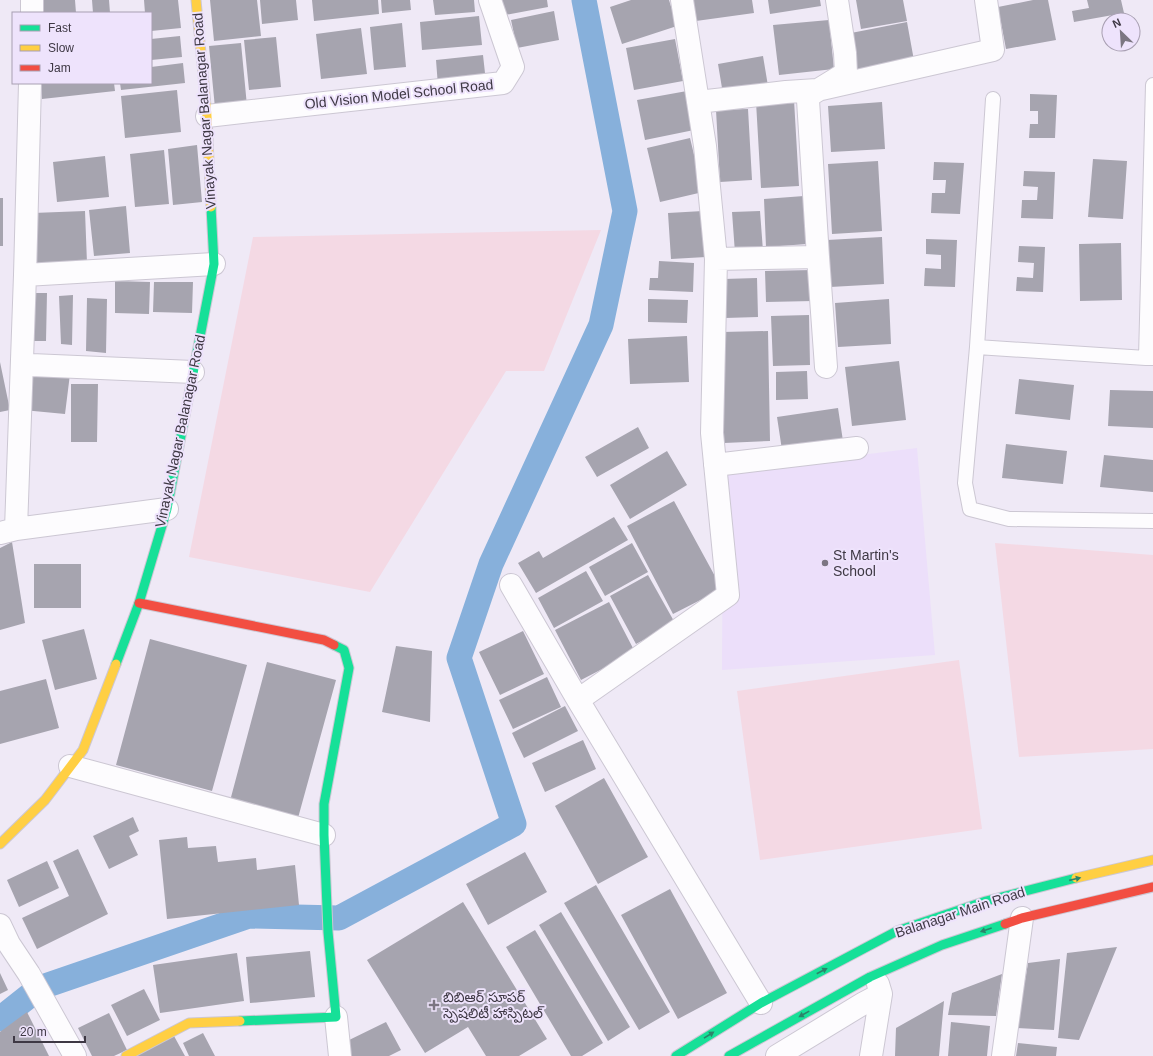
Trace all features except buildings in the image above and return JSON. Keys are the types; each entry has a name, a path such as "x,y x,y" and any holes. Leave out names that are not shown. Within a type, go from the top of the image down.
{"street":[{"path":"32,0 32,12"},
{"name":"Vinayak Nagar Balanagar Road","path":"0,844 45,800 83,750 139,603 167,509 214,264 207,116 196,0"},
{"name":"Old Vision Model School Road","path":"207,116 503,83 513,67 490,0"},
{"path":"578,700 728,595 712,433 716,259 704,146 682,0"},
{"path":"826,368 808,100 810,95 817,90 846,73 845,53 837,0"},
{"path":"698,102 817,90 993,50 986,0"},
{"path":"30,84 25,275 8,531 167,509"},
{"path":"716,259 818,257"},
{"path":"25,275 214,264"},
{"path":"31,365 193,372"},
{"path":"715,465 857,448"},
{"path":"511,585 578,700 761,1003"},
{"path":"139,603 324,640 344,650 349,668 324,804 328,932 340,1056"},
{"path":"70,766 324,835"},
{"name":"Balanagar Main Road","path":"676,1056 761,1003 897,931 986,901 1056,886 1153,860"},
{"name":"Balanagar Main Road","path":"729,1056 878,984 942,945 1059,906 1153,887"},
{"path":"1003,1056 1022,918"},
{"path":"0,925 9,944 29,974 75,1056"},
{"path":"777,1056 864,1003 878,984"},
{"path":"871,1056 878,984"},
{"path":"126,1056 189,1023 336,1017"}],"lane":[{"path":"977,347 1149,358 1153,85"},
{"path":"994,99 977,347 965,483 970,509 1009,519 1153,521"}],"shaded area":[{"path":"601,230 544,371 506,371 370,592 189,557 253,237"},
{"name":"St Martin's School","path":"917,448 935,655 722,670 723,472"},
{"path":"995,543 1153,555 1153,749 1019,757"},
{"path":"959,660 982,829 760,860 737,691"}],"waterway":[{"path":"0,1019 39,988 249,916 339,918 514,824 459,658 491,564 601,325 625,211 584,0"}],"traffic: fast":[{"path":"116,664 139,603 167,509 214,264 211,207"},
{"path":"240,1021 336,1017 328,932 324,804 349,668 344,650 334,645"},
{"path":"676,1056 761,1003 897,931 986,901 1076,878"},
{"path":"729,1056 870,977 942,945 1005,924"}],"traffic: slow":[{"path":"196,0 207,116 211,207"},
{"path":"0,844 45,800 83,750 116,664"},
{"path":"1076,878 1153,860"},
{"path":"126,1056 189,1023 240,1021"}],"traffic: jam":[{"path":"139,603 324,640 334,645"},
{"path":"1005,924 1022,918 1153,887"}],"place":[{"name":"St Martin's School","path":"825,563"},
{"name":"బిబిఆర్ సూపర్ స్పెషలిటీ హాస్పిటల్","path":"434,1005"}]}
